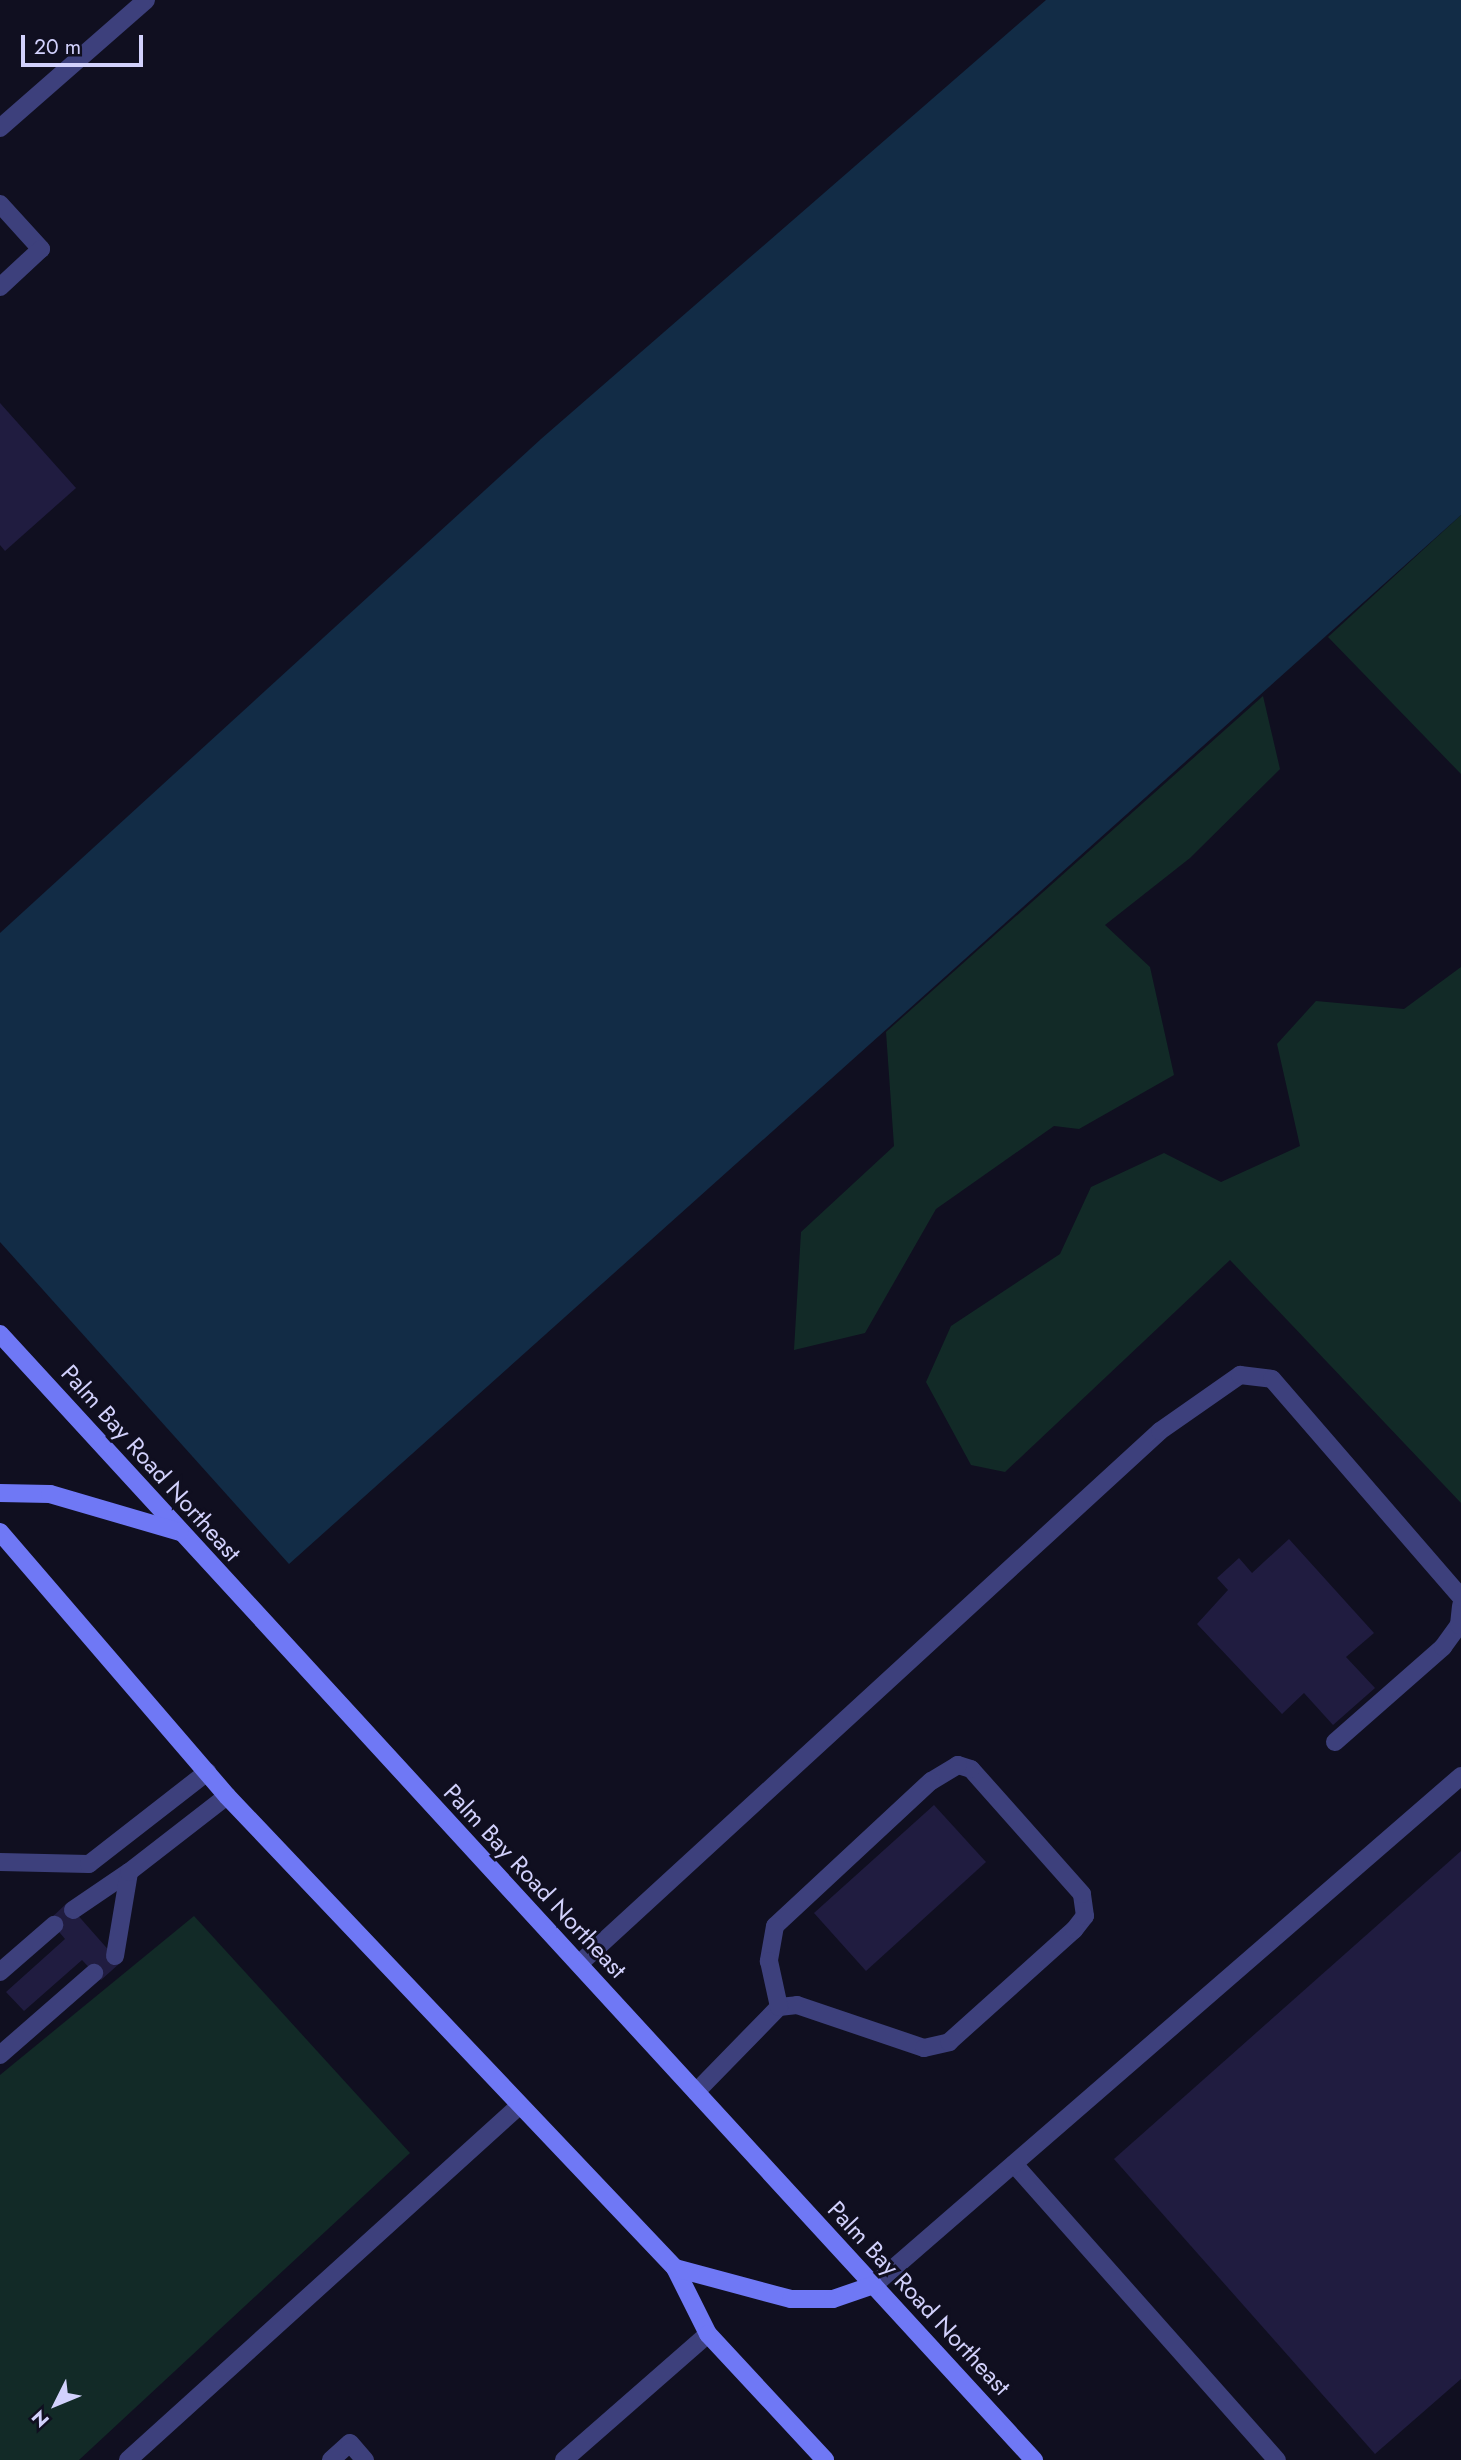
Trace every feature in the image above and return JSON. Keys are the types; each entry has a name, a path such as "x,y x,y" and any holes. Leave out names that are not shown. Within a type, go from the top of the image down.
{"main road":[{"name":"Palm Bay Road Northeast","path":"0,1334 1034,2460"},
{"path":"0,1493 50,1494 180,1532"},
{"path":"0,1532 227,1796 675,2268 708,2334 817,2457"},
{"path":"675,2268 790,2299 833,2299 874,2286"}],"street":[{"path":"0,128 146,0"},
{"path":"0,204 41,249 0,287"},
{"path":"579,1964 1160,1431 1240,1375 1272,1379 1461,1597"},
{"path":"1335,1742 1443,1647 1459,1625 1461,1606"},
{"path":"696,2092 779,2007 797,2005 924,2048 949,2042 1074,1930 1085,1916 1082,1894 971,1769 958,1765 931,1781 775,1926 768,1962 779,2007"},
{"path":"0,1862 89,1864 207,1772"},
{"path":"874,2286 1461,1776"},
{"path":"74,1910 129,1872 227,1796"},
{"path":"115,1956 129,1872"},
{"path":"0,1972 54,1925"},
{"path":"0,2055 94,1973"},
{"path":"128,2460 519,2106"},
{"path":"1014,2164 1277,2460"},
{"path":"564,2460 708,2334"},
{"path":"331,2460 350,2443 365,2460"}],"green space":[{"path":"1461,515 1461,774 1328,637"},
{"path":"1263,696 1280,769 1190,858 1105,925 1150,967 1174,1075 1079,1129 1054,1126 936,1209 865,1333 794,1350 801,1232 894,1146 886,1032"},
{"path":"1461,967 1461,1503 1230,1260 1005,1472 971,1465 926,1382 951,1326 1060,1254 1091,1187 1164,1153 1221,1182 1300,1146 1277,1044 1316,1001 1404,1009"},
{"path":"194,1916 410,2153 79,2460 0,2460 0,2075"}],"water":[{"path":"1046,0 1461,0 1461,515 289,1564 0,1242 0,933 541,439"}],"building":[{"path":"0,403 76,488 5,551 0,545"},
{"path":"1289,1539 1374,1633 1346,1657 1375,1688 1333,1725 1304,1693 1282,1714 1197,1624 1228,1590 1217,1578 1239,1558 1252,1573"},
{"path":"934,1805 986,1862 866,1971 814,1913"},
{"path":"1461,1851 1461,2379 1375,2454 1114,2159"},
{"path":"67,1903 120,1963 101,1980 82,1960 24,2011 6,1992 65,1939 49,1920"}]}
